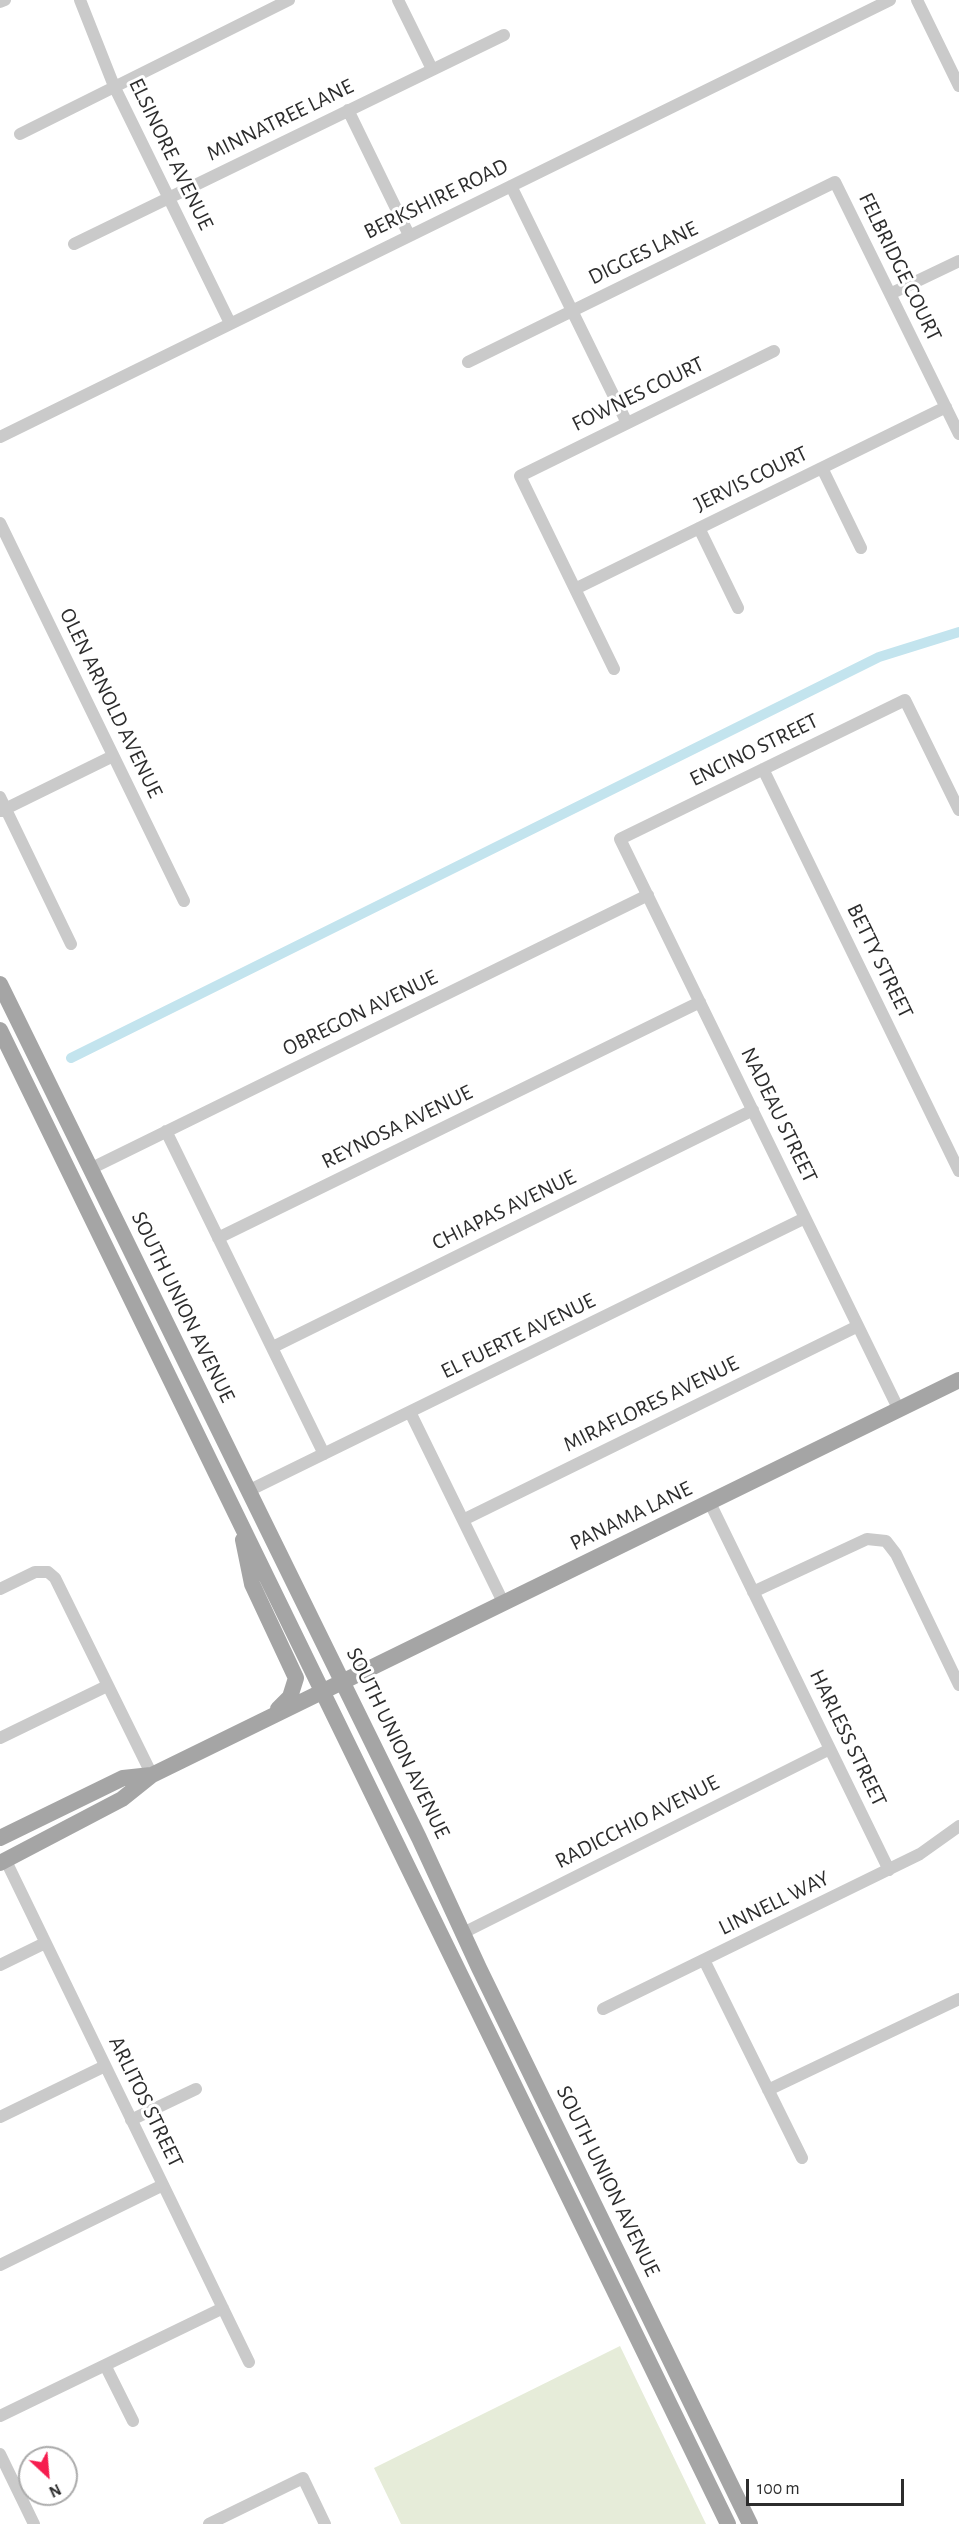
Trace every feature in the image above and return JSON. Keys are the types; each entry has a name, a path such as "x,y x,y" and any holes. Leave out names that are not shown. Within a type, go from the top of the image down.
{"main road":[{"name":"SOUTH UNION AVENUE","path":"0,984 395,1788 750,2524"},
{"name":"SOUTH UNION AVENUE","path":"0,1029 728,2524"},
{"name":"PANAMA LANE","path":"152,1775 959,1380"},
{"path":"219,1479 224,1477 231,1481 261,1540 285,1564"},
{"path":"242,1527 244,1556 252,1584 296,1678 290,1697 268,1719"},
{"path":"259,1561 279,1579 323,1666 334,1678 343,1682"},
{"path":"323,1692 335,1695 367,1754 395,1788"},
{"path":"0,1838 116,1781 152,1775"},
{"path":"3,1862 122,1799 152,1775"},
{"path":"3,1862 15,1844 92,1803 116,1781"},
{"path":"562,2183 575,2189 611,2261 626,2271"},
{"path":"621,2303 633,2307 664,2369 678,2375"}],"street":[{"path":"0,3 5,0"},
{"name":"ELSINORE AVENUE","path":"80,0 114,86 230,323"},
{"path":"20,134 289,0"},
{"path":"398,0 432,69"},
{"name":"BERKSHIRE ROAD","path":"0,437 890,0"},
{"path":"917,0 959,86"},
{"name":"MINNATREE LANE","path":"74,244 504,35"},
{"path":"348,110 409,236"},
{"name":"FELBRIDGE COURT","path":"835,182 959,434"},
{"name":"DIGGES LANE","path":"468,362 835,182"},
{"path":"511,186 627,423"},
{"path":"890,294 959,261"},
{"name":"FOWNES COURT","path":"575,589 520,476 774,351"},
{"name":"JERVIS COURT","path":"575,589 946,407"},
{"path":"822,468 861,548"},
{"name":"OLEN ARNOLD AVENUE","path":"1,528 183,901"},
{"path":"699,528 738,608"},
{"path":"575,589 614,669"},
{"name":"ENCINO STREET","path":"621,839 905,700 959,810"},
{"path":"71,944 2,805 113,756"},
{"name":"BETTY STREET","path":"763,769 959,1171"},
{"name":"NADEAU STREET","path":"621,839 899,1410"},
{"name":"OBREGON AVENUE","path":"90,1169 648,895"},
{"name":"REYNOSA AVENUE","path":"218,1238 700,1002"},
{"name":"CHIAPAS AVENUE","path":"273,1347 753,1110"},
{"path":"166,1131 324,1454"},
{"name":"EL FUERTE AVENUE","path":"248,1491 806,1218"},
{"name":"MIRAFLORES AVENUE","path":"463,1520 858,1326"},
{"path":"410,1412 504,1604"},
{"name":"HARLESS STREET","path":"710,1503 889,1870"},
{"path":"753,1592 867,1539 886,1541 896,1554 959,1685"},
{"path":"0,1588 35,1572 48,1572 55,1578 152,1775"},
{"path":"0,1738 107,1686"},
{"name":"RADICCHIO AVENUE","path":"463,1933 830,1749"},
{"name":"LINNELL WAY","path":"603,2009 889,1870 920,1854 959,1826"},
{"name":"ARLITOS STREET","path":"3,1862 45,1943 249,2361"},
{"path":"0,1965 45,1943"},
{"path":"704,1960 802,2158"},
{"path":"768,2090 959,1999"},
{"path":"0,2117 105,2066"},
{"path":"131,2120 195,2089"},
{"path":"0,2265 163,2185"},
{"path":"0,2416 223,2308"},
{"path":"105,2366 133,2421"},
{"path":"0,2454 34,2524"},
{"path":"209,2524 303,2478 325,2524"}],"green space":[{"path":"620,2346 706,2524 401,2524 374,2468"}],"waterway":[{"path":"71,1058 879,657 959,632"}]}
